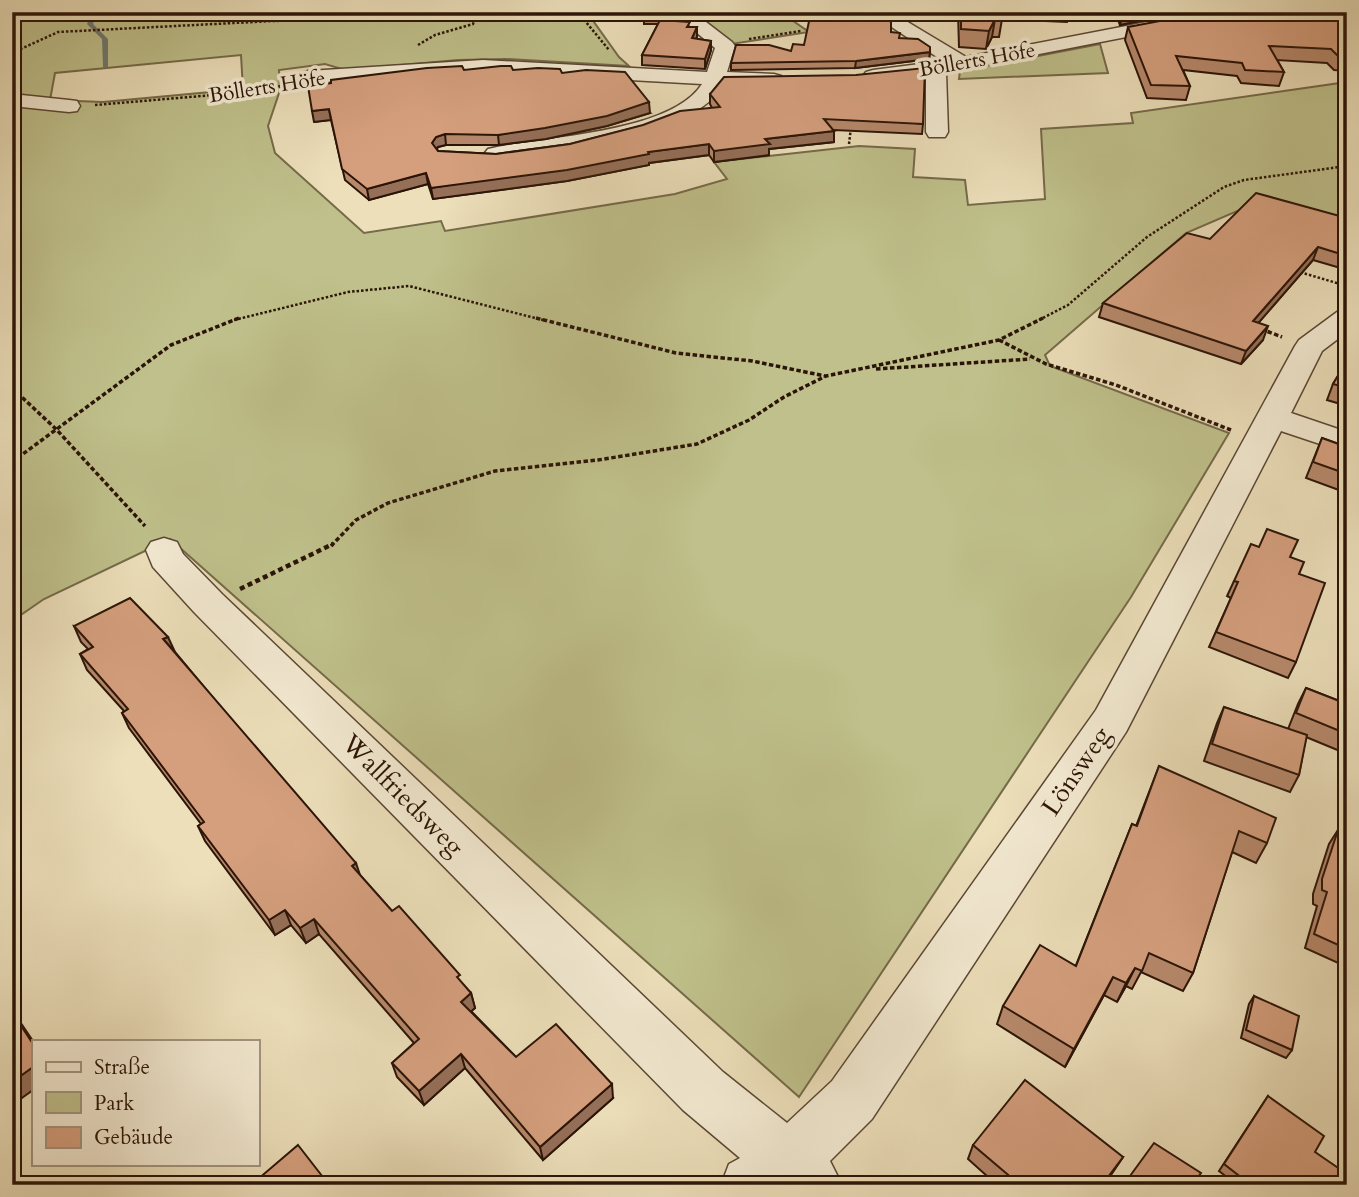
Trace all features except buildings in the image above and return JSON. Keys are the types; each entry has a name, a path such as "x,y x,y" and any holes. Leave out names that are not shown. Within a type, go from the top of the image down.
{"street":[{"path":"471,155 544,148 650,124 690,108 707,93 725,46 681,12"},
{"path":"878,12 963,65"},
{"name":"Böllerts Höfe","path":"855,77 963,65 1229,12"},
{"name":"Böllerts Höfe","path":"308,77 416,70 538,67 713,79 789,80"},
{"path":"936,69 937,132"},
{"path":"12,100 69,106"},
{"name":"Lönsweg","path":"784,1177 852,1100 1111,720 1310,346 1347,318"},
{"path":"1265,428 1347,443"},
{"name":"Wallfriedsweg","path":"164,550 166,558 208,603 703,1091 784,1177"}],"path":[{"path":"12,52 58,32 273,21 477,15 492,12"},
{"path":"583,12 581,16 626,74"},
{"path":"1309,12 1324,18"},
{"path":"416,70 406,52 435,35 473,24 477,15"},
{"path":"720,42 801,31"},
{"name":"Böllerts Höfe","path":"69,106 164,101 261,91 308,77"},
{"path":"849,144 855,77"},
{"path":"208,603 329,548 356,520 388,503 495,471 598,460 697,444 749,420 784,397 826,376 999,340 1068,305 1147,237 1224,187 1244,180 1347,166"},
{"path":"1296,271 1347,286"},
{"path":"12,462 172,345 243,316 348,292 409,286 676,353 752,361 826,376"},
{"path":"1259,329 1310,346"},
{"path":"999,340 1033,359 1265,428"},
{"path":"864,370 1033,359"},
{"path":"12,388 56,429 160,541 164,550"}],"green space":[{"path":"12,12 590,12 589,15 619,57 629,66 506,59 458,60 345,70 325,64 279,70 280,90 268,126 275,153 364,233 441,221 445,231 675,194 727,179 714,162 859,146 915,149 913,177 965,180 968,205 1045,199 1041,129 1133,123 1131,113 1347,82 1347,220 1265,199 1186,233 1045,355 1050,366 1229,433 1131,597 799,1097 170,539 44,599 12,621","holes":["241,55 243,89 103,102 50,100 55,73"]},
{"path":"685,12 780,12 809,32 731,44"},
{"path":"1100,44 1108,73 959,79 960,71"}],"waterway":[{"path":"95,12 90,24 105,39 106,67"}]}
